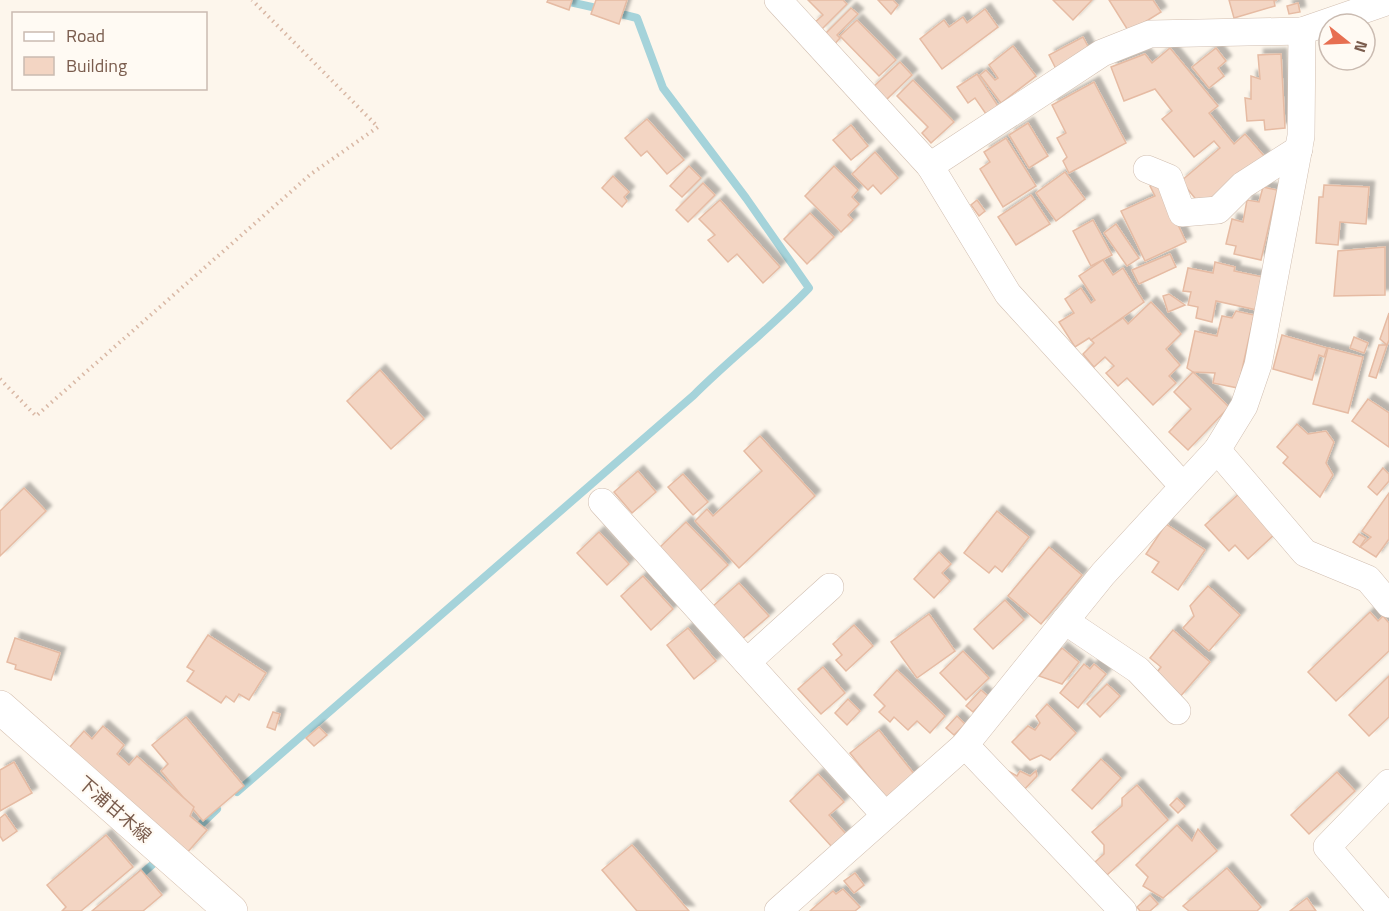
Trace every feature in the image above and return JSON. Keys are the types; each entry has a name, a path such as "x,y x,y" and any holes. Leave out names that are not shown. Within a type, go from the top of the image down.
{"main road":[{"name":"下浦甘木線","path":"0,707 231,911"}],"street":[{"path":"778,0 930,166 1008,294 1182,485"},
{"path":"930,166 1102,52 1150,34 1302,31 1389,1"},
{"path":"778,911 965,745 1065,621 1182,485 1217,450 1244,406 1257,365 1299,149 1302,31"},
{"path":"1147,169 1170,177 1182,213 1218,210 1243,185 1299,149"},
{"path":"1217,450 1305,553 1368,579 1389,604"},
{"path":"602,502 885,815"},
{"path":"747,662 830,587"},
{"path":"1065,621 1138,670 1177,711"},
{"path":"965,745 1123,911"},
{"path":"1382,911 1326,847 1389,783"}],"path":[{"path":"0,379 36,416 311,174 378,127 252,0"}],"building":[{"path":"548,0 572,0 569,10 547,2"},
{"path":"596,0 627,0 619,24 591,14"},
{"path":"808,0 843,0 847,4 820,31 813,24 823,15"},
{"path":"878,0 893,0 898,5 891,14"},
{"path":"1053,0 1092,0 1073,20"},
{"path":"1109,0 1153,0 1161,12 1129,32"},
{"path":"1229,0 1277,0 1274,1 1275,6 1234,18"},
{"path":"1298,3 1300,12 1289,14 1287,6"},
{"path":"851,8 858,14 837,35 840,38 833,46 823,36"},
{"path":"985,9 998,27 942,69 920,39 944,20 949,27 963,17 967,23"},
{"path":"857,20 896,60 879,76 840,36"},
{"path":"1083,37 1090,50 1057,71 1049,55"},
{"path":"1013,46 1036,76 1001,103 980,75 986,70 995,80 998,78 989,65"},
{"path":"1170,48 1218,106 1209,113 1234,144 1245,134 1265,157 1203,208 1181,181 1220,148 1214,141 1194,157 1162,119 1172,111 1155,89 1124,101 1111,67 1145,54 1152,63"},
{"path":"1216,48 1226,61 1218,68 1224,76 1209,88 1192,67"},
{"path":"1281,54 1285,128 1265,130 1264,120 1247,121 1245,98 1251,99 1251,76 1260,79 1258,55"},
{"path":"900,62 912,75 886,100 871,89"},
{"path":"977,74 998,106 986,114 975,98 968,103 957,87"},
{"path":"913,80 954,122 931,143 922,133 928,127 897,96"},
{"path":"1094,82 1126,143 1069,173 1063,161 1067,157 1057,138 1066,133 1052,105"},
{"path":"647,119 684,160 667,174 647,151 641,156 625,138"},
{"path":"1028,123 1048,156 1029,168 1009,135"},
{"path":"851,125 868,146 851,160 833,140"},
{"path":"1006,138 1036,186 1003,207 980,169 990,162 984,152"},
{"path":"875,152 898,178 881,194 873,185 868,190 852,174"},
{"path":"689,166 701,178 682,197 670,186"},
{"path":"834,166 858,190 852,197 859,204 848,215 853,220 841,232 805,196"},
{"path":"1065,172 1085,199 1056,221 1036,193"},
{"path":"613,176 629,192 624,197 627,201 622,207 602,188"},
{"path":"1158,182 1186,242 1145,261 1121,211 1155,196 1150,186"},
{"path":"703,183 715,195 688,222 676,210"},
{"path":"1324,185 1369,187 1366,224 1340,222 1338,245 1316,243 1319,197 1323,197"},
{"path":"1263,187 1277,190 1261,260 1234,254 1236,246 1226,244 1232,219 1243,222 1247,200 1259,202"},
{"path":"1031,195 1050,224 1016,245 998,217"},
{"path":"720,200 780,267 763,283 737,254 728,262 708,240 715,235 699,219"},
{"path":"977,200 985,211 979,216 971,205"},
{"path":"810,213 834,237 807,264 784,239"},
{"path":"1093,220 1112,255 1091,266 1073,231"},
{"path":"1116,224 1139,258 1127,266 1104,233"},
{"path":"1385,247 1385,295 1334,296 1338,251"},
{"path":"1170,254 1176,267 1139,284 1132,270"},
{"path":"1103,260 1113,275 1123,268 1144,302 1091,340 1089,338 1075,347 1059,322 1074,313 1065,299 1081,288 1091,303 1095,300 1079,276"},
{"path":"1215,262 1235,267 1234,271 1263,277 1257,310 1216,301 1212,322 1196,318 1198,307 1188,305 1191,292 1183,291 1188,268 1213,273"},
{"path":"1169,294 1185,305 1168,312 1163,296"},
{"path":"1151,302 1181,334 1166,349 1180,365 1169,376 1176,383 1153,405 1127,378 1118,386 1106,373 1114,366 1105,357 1094,367 1083,354 1094,343 1091,340 1123,318 1128,324"},
{"path":"1236,311 1254,315 1238,388 1213,383 1215,373 1193,372 1187,368 1195,331 1217,336 1222,316 1232,318"},
{"path":"1389,313 1389,340 1387,345 1380,339"},
{"path":"1282,335 1327,348 1324,357 1319,355 1312,380 1273,369"},
{"path":"1354,337 1368,343 1364,353 1350,348"},
{"path":"1379,345 1387,345 1376,378 1369,376"},
{"path":"1328,348 1363,357 1348,413 1313,404"},
{"path":"380,370 424,419 391,449 347,401"},
{"path":"1193,372 1229,407 1188,450 1169,432 1191,409 1174,392"},
{"path":"1368,399 1389,413 1389,447 1352,421"},
{"path":"1297,424 1308,434 1326,431 1334,442 1326,463 1333,475 1320,497 1283,463 1288,457 1277,447"},
{"path":"760,436 815,496 739,568 695,521 707,509 713,516 762,471 744,451"},
{"path":"1383,468 1389,474 1389,481 1377,495 1368,487"},
{"path":"638,471 656,492 632,513 614,492"},
{"path":"683,474 708,502 693,515 668,487"},
{"path":"24,488 46,511 0,556 0,511"},
{"path":"1241,492 1277,532 1248,559 1235,545 1229,551 1205,525"},
{"path":"1389,493 1389,539 1376,557 1360,547 1371,537 1362,531"},
{"path":"997,511 1029,537 1002,572 995,566 989,573 964,553"},
{"path":"686,522 728,565 699,592 658,549"},
{"path":"1166,524 1205,550 1178,590 1152,572 1159,562 1146,554"},
{"path":"599,532 629,564 607,585 577,553"},
{"path":"1359,534 1366,538 1360,547 1353,542"},
{"path":"1049,547 1082,575 1041,624 1008,596"},
{"path":"939,552 951,564 942,573 950,581 934,598 914,579"},
{"path":"643,576 673,609 651,630 621,596"},
{"path":"739,583 769,616 741,640 712,607"},
{"path":"1208,586 1240,615 1209,651 1183,628 1194,616 1190,606"},
{"path":"1005,600 1024,620 993,649 974,629"},
{"path":"1370,612 1378,621 1383,616 1389,623 1389,651 1336,701 1308,672"},
{"path":"929,614 955,651 917,678 891,642"},
{"path":"854,625 873,646 846,671 836,660 842,655 833,644"},
{"path":"688,628 716,661 694,679 667,645"},
{"path":"1173,630 1210,662 1179,698 1154,676 1161,667 1150,658"},
{"path":"208,635 266,673 249,700 239,694 234,702 226,696 221,703 187,681 194,671 187,667"},
{"path":"15,638 60,653 51,680 15,669 16,665 7,662"},
{"path":"1062,648 1079,662 1062,684 1039,676"},
{"path":"963,651 989,678 966,700 940,673"},
{"path":"1084,664 1090,669 1094,664 1106,674 1078,708 1060,693"},
{"path":"823,667 845,693 821,714 798,689"},
{"path":"897,670 945,716 930,733 917,721 908,730 894,717 890,722 879,712 885,706 874,695"},
{"path":"1389,676 1389,717 1369,736 1349,715"},
{"path":"1107,684 1120,696 1100,717 1087,704"},
{"path":"981,690 988,696 973,712 966,706"},
{"path":"848,699 860,711 847,725 835,713"},
{"path":"1047,704 1076,733 1050,760 1041,755 1030,760 1012,742 1028,726 1035,730 1040,723 1036,716"},
{"path":"273,712 280,714 275,730 267,727"},
{"path":"957,716 965,724 954,735 946,728"},
{"path":"186,717 244,786 203,821 161,771 168,764 152,745"},
{"path":"103,726 124,745 117,754 129,765 137,756 194,807 190,816 207,830 186,854 68,749 84,731 92,739"},
{"path":"319,727 327,735 314,746 306,738"},
{"path":"879,730 915,775 886,798 850,753"},
{"path":"1101,759 1121,778 1092,809 1072,790"},
{"path":"14,762 32,793 0,811 0,770"},
{"path":"1008,771 1017,776 1020,771 1030,776 1036,771 1037,776 1022,792"},
{"path":"1337,772 1355,791 1309,834 1291,815"},
{"path":"818,774 844,802 829,815 846,834 832,847 790,801"},
{"path":"1137,785 1168,820 1107,875 1095,862 1104,854 1104,845 1092,832 1122,806 1122,798"},
{"path":"1177,798 1185,806 1178,813 1170,805"},
{"path":"5,814 17,831 3,841 0,836 0,818"},
{"path":"1177,825 1192,841 1198,829 1217,851 1163,898 1143,886 1148,877 1136,865"},
{"path":"106,835 133,867 81,911 62,911 66,907 47,885"},
{"path":"632,845 689,911 637,911 602,870"},
{"path":"1227,868 1261,907 1257,911 1189,911 1183,906"},
{"path":"141,870 162,895 143,911 92,911"},
{"path":"855,873 864,885 854,893 844,881"},
{"path":"843,889 860,907 855,911 810,911 833,891 836,894"},
{"path":"1150,895 1158,904 1150,911 1140,911 1137,907"},
{"path":"1307,898 1316,911 1290,911"}],"waterway":[{"path":"561,0 601,9"},
{"path":"237,792 694,395 809,288 746,198 663,88 637,18 613,12"},
{"path":"195,830 217,809"},
{"path":"137,878 160,858"}]}
